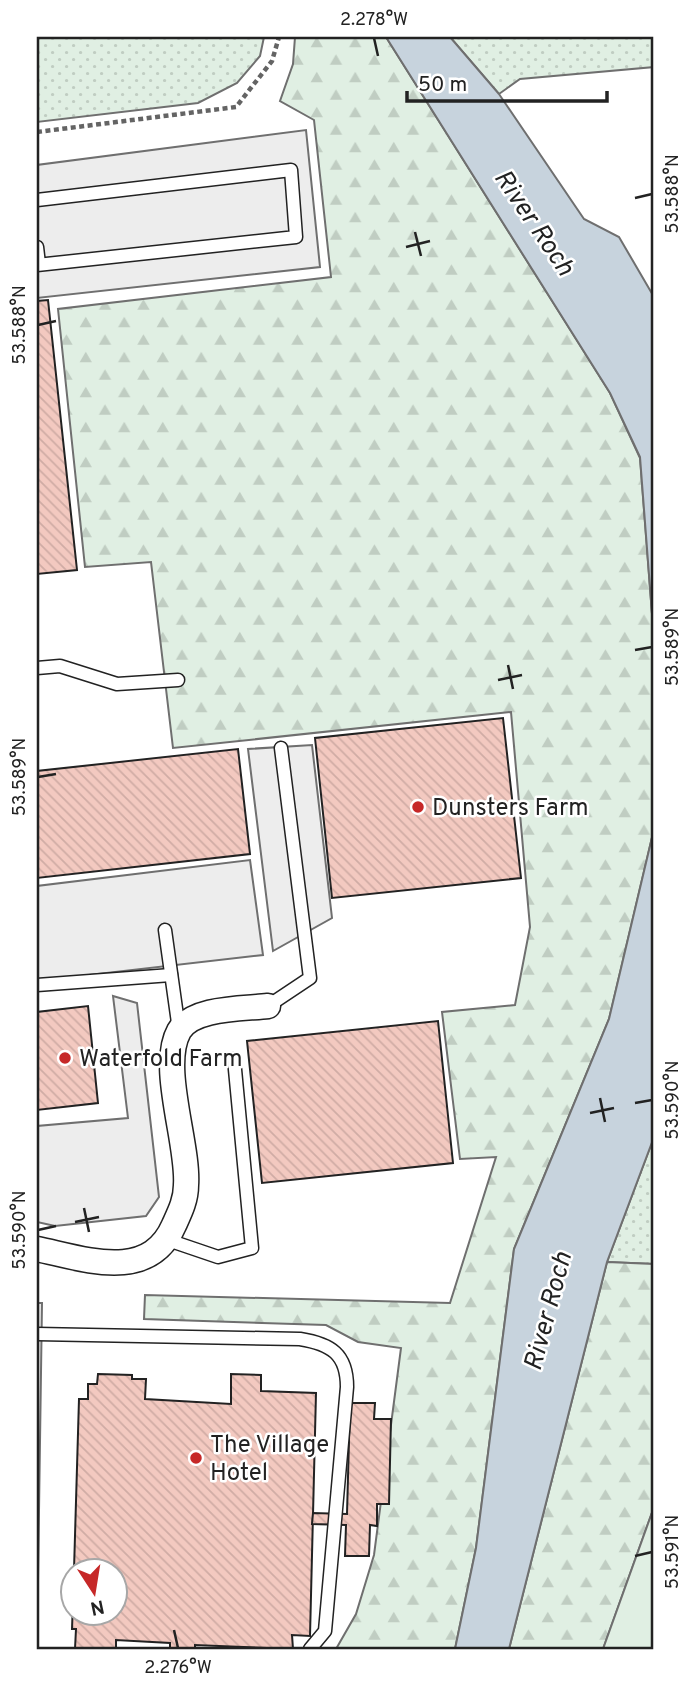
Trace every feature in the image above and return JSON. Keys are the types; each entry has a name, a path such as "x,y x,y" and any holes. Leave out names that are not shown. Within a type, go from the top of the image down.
{"street":[{"path":"37,1250 113,1264 142,1259 168,1240 184,1205 187,1183 171,1058 179,1030 200,1014 268,1006"}],"lane":[{"path":"37,200 290,170 296,237 38,265 37,247"},
{"path":"37,668 60,666 117,684 178,680"},
{"path":"268,1006 310,978 281,748"},
{"path":"165,930 179,1030"},
{"path":"37,985 171,975"},
{"path":"168,1240 218,1256 252,1248 234,1059"},
{"path":"37,1334 300,1339 319,1342 340,1356 347,1371 347,1387 325,1631 310,1649"}],"path":[{"path":"37,132 236,107 272,61 279,37"}],"green space":[{"path":"37,37 264,37 260,56 237,83 198,103 37,122"},
{"path":"295,37 386,37 610,393 640,458 654,640 654,829 609,1019 514,1249 476,1548 455,1649 336,1649 356,1614 374,1555 401,1348 358,1342 326,1325 144,1319 145,1295 450,1303 496,1157 460,1159 442,1012 515,1005 530,927 511,712 173,748 151,562 85,567 58,309 331,277 314,120 280,101 293,64"},
{"path":"450,37 654,37 654,67 520,79 499,94"},
{"path":"654,1137 654,1264 607,1262"},
{"path":"607,1262 654,1264 654,1507 603,1649 509,1649"},
{"path":"654,1507 654,1649 603,1649"}],"shaded area":[{"path":"306,130 320,267 37,298 37,165"},
{"path":"312,745 332,918 273,951 248,749"},
{"path":"250,860 263,955 37,981 37,886"},
{"path":"113,996 137,1003 159,1197 146,1216 55,1226 37,1222 37,1126 128,1118"},
{"path":"37,1303 42,1303 37,1649"}],"water":[{"name":"River Roch","path":"386,37 450,37 499,94 584,219 619,237 654,297 654,640 640,457 610,393"},
{"name":"River Roch","path":"654,829 654,1137 607,1262 509,1649 455,1649 476,1548 514,1249 609,1019"}],"building":[{"path":"48,300 77,570 37,574 37,301"},
{"path":"503,718 521,878 332,898 315,738"},
{"path":"238,749 250,854 37,878 37,771"},
{"name":"Waterfold Farm","path":"88,1006 98,1103 37,1110 37,1012"},
{"path":"438,1021 453,1163 262,1183 247,1041"},
{"name":"The Village Hotel","path":"98,1374 132,1375 132,1379 146,1379 145,1399 231,1404 231,1374 261,1375 261,1391 316,1393 310,1636 292,1635 293,1649 195,1645 195,1649 170,1649 170,1643 116,1640 116,1649 75,1649 76,1629 72,1629 72,1626 130,1626 130,1556 74,1556 79,1399 88,1399 88,1384 97,1384"},
{"path":"350,1403 375,1403 374,1419 391,1419 389,1504 377,1504 377,1526 370,1525 369,1556 345,1556 346,1525 312,1524 313,1513 347,1514"}],"place":[{"name":"Dunsters Farm","path":"418,807"},
{"name":"Waterfold Farm","path":"65,1058"},
{"name":"The Village Hotel","path":"196,1458"}]}
